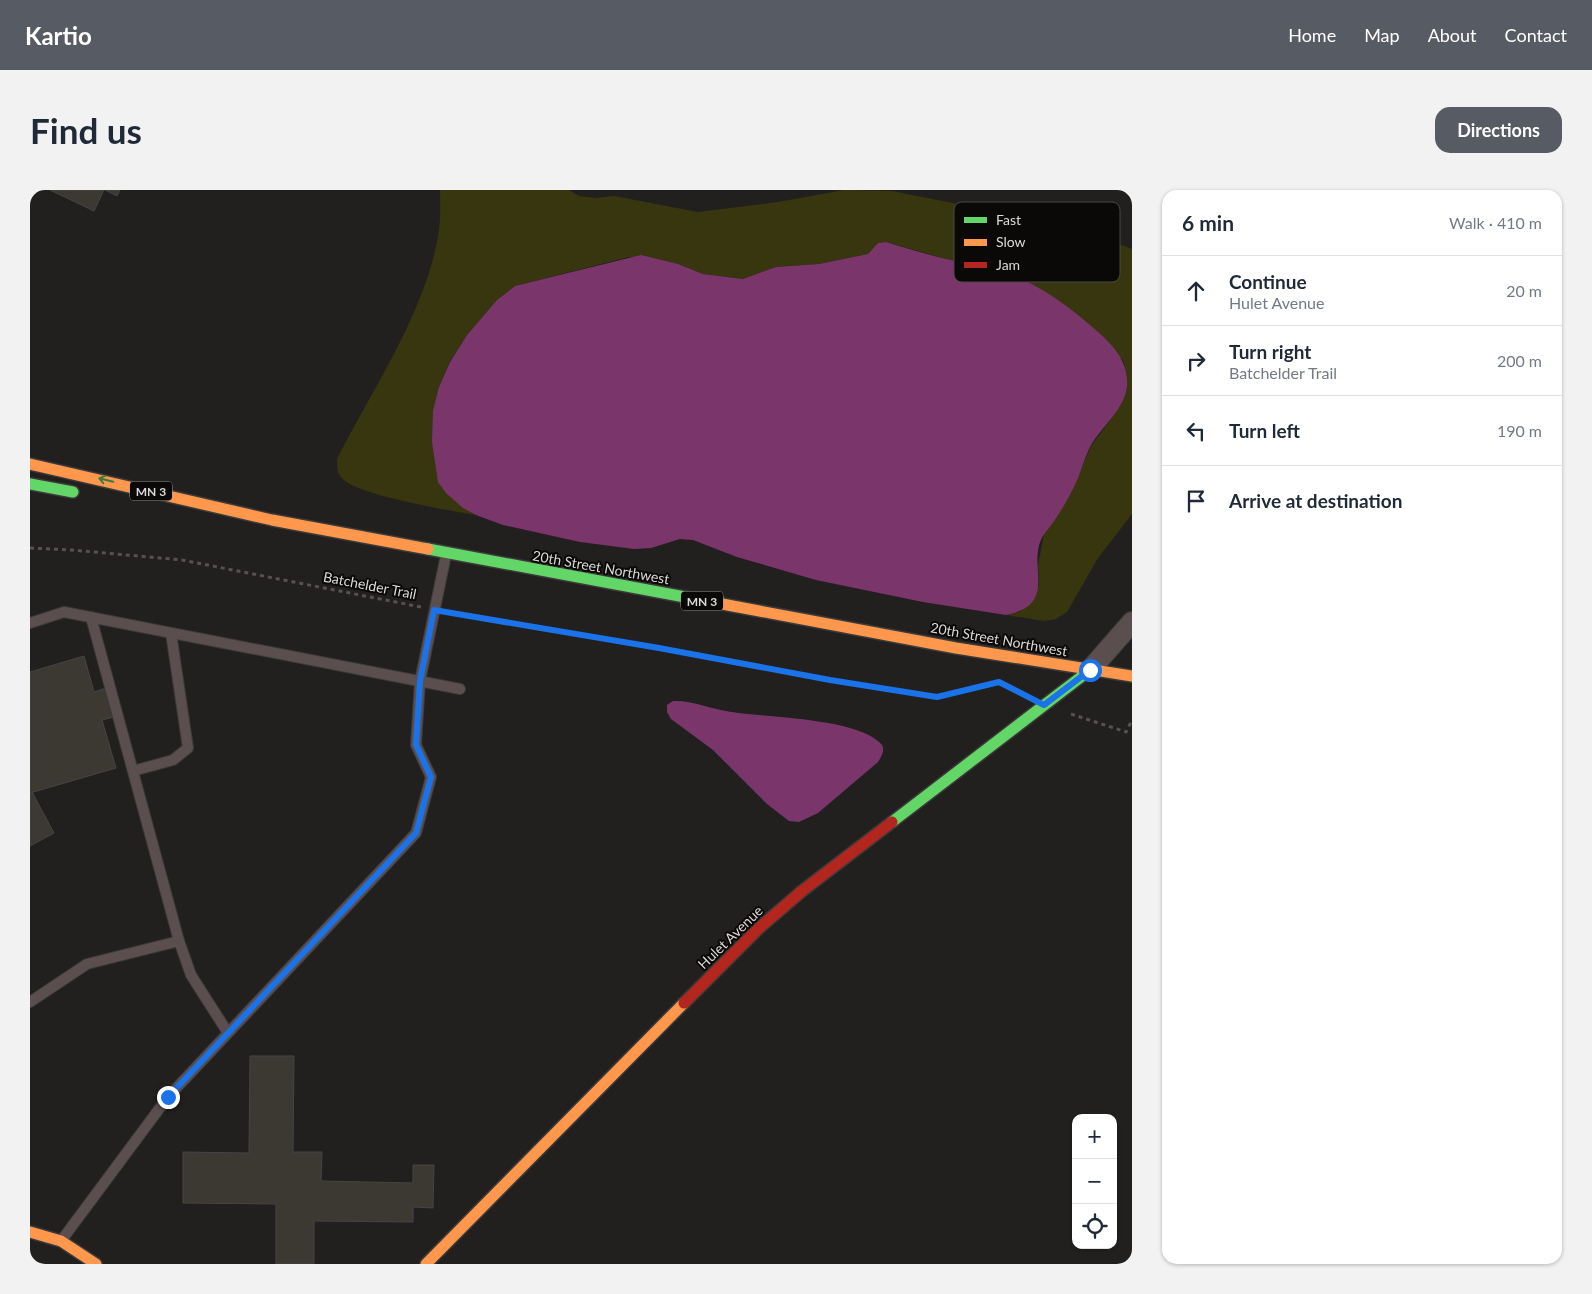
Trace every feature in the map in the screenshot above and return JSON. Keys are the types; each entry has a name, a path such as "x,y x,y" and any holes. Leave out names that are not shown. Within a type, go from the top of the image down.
{"main road":[{"name":"20th Street Northwest","path":"30,464 272,520 447,554 946,646 1132,676"},
{"path":"30,484 85,494"},
{"name":"20th Street Northwest","path":"159,506 272,520"},
{"name":"Hulet Avenue","path":"426,1264 759,928 802,891 1090,670"},
{"path":"30,1232 61,1241 96,1264"}],"street":[{"path":"1090,670 1132,622"}],"lane":[{"path":"61,1241 168,1097 416,833 431,777 416,745 420,681 447,554"},
{"path":"30,623 64,612 460,689"},
{"path":"91,617 179,941 191,975 228,1033"},
{"path":"133,771 173,760 188,748 171,633"},
{"path":"30,1002 87,964 179,941"}],"path":[{"name":"Batchelder Trail","path":"30,548 182,560 434,610 937,697 999,682 1044,705 1126,732 1132,720"}],"shaded area":[{"path":"440,190 569,190 579,196 595,198 614,196 698,212 778,202 844,190 892,191 954,203 954,261 886,242 878,243 868,254 819,264 776,267 743,279 703,274 678,264 629,257 515,286 497,300 467,335 450,361 439,387 463,507 476,515 406,502 367,491 353,486 344,480 337,468 337,459 396,350 422,294 438,236"},
{"path":"886,242 954,261 954,282 1027,282 1047,293 1086,321 1110,343 1123,362 1126,370 1127,386 1122,402 1090,447 1071,492 1039,544 1037,592 1033,602 1023,610 1006,615 923,602 816,580 737,557 693,540 680,539 651,548 634,549 580,542 503,525 476,515 463,508 446,493 438,482 432,442 433,411 439,387 450,362 467,335 497,300 515,286 641,255 678,264 703,274 743,279 776,267 819,264 868,254 878,243"},
{"path":"1120,245 1132,249 1132,514 1098,558 1067,612 1056,619 1044,621 1006,615 1020,612 1039,586 1038,565 1044,534 1059,513 1077,479 1091,446 1111,419 1127,388 1127,376 1123,360 1021,282 1120,282"},
{"path":"673,701 693,703 726,711 828,723 866,734 881,744 883,752 878,762 818,813 799,822 789,821 767,804 713,750 671,719 667,712 667,705"}],"building":[{"path":"50,190 104,190 94,211"},
{"path":"105,190 120,190 117,196"},
{"path":"84,656 94,692 106,688 114,717 102,720 116,768 30,793 30,672"},
{"path":"32,792 54,833 30,846 30,793"},
{"path":"250,1056 294,1056 293,1152 322,1152 321,1181 413,1183 413,1165 434,1165 433,1208 413,1207 413,1222 314,1221 314,1264 276,1264 276,1204 183,1203 183,1152 249,1153"}],"traffic: fast":[{"path":"30,484 73,492"},
{"path":"428,549 701,600"},
{"path":"892,822 1090,670"}],"traffic: slow":[{"path":"30,464 272,520 428,549"},
{"path":"701,600 956,648 1132,676"},
{"path":"426,1264 684,1003"},
{"path":"30,1232 61,1241 96,1264"}],"traffic: jam":[{"path":"684,1003 759,928 802,891 892,822"}],"route":[{"path":"168,1097 416,833 431,777 416,745 420,681 434,610 937,697 999,682 1044,705 1090,670"}]}
